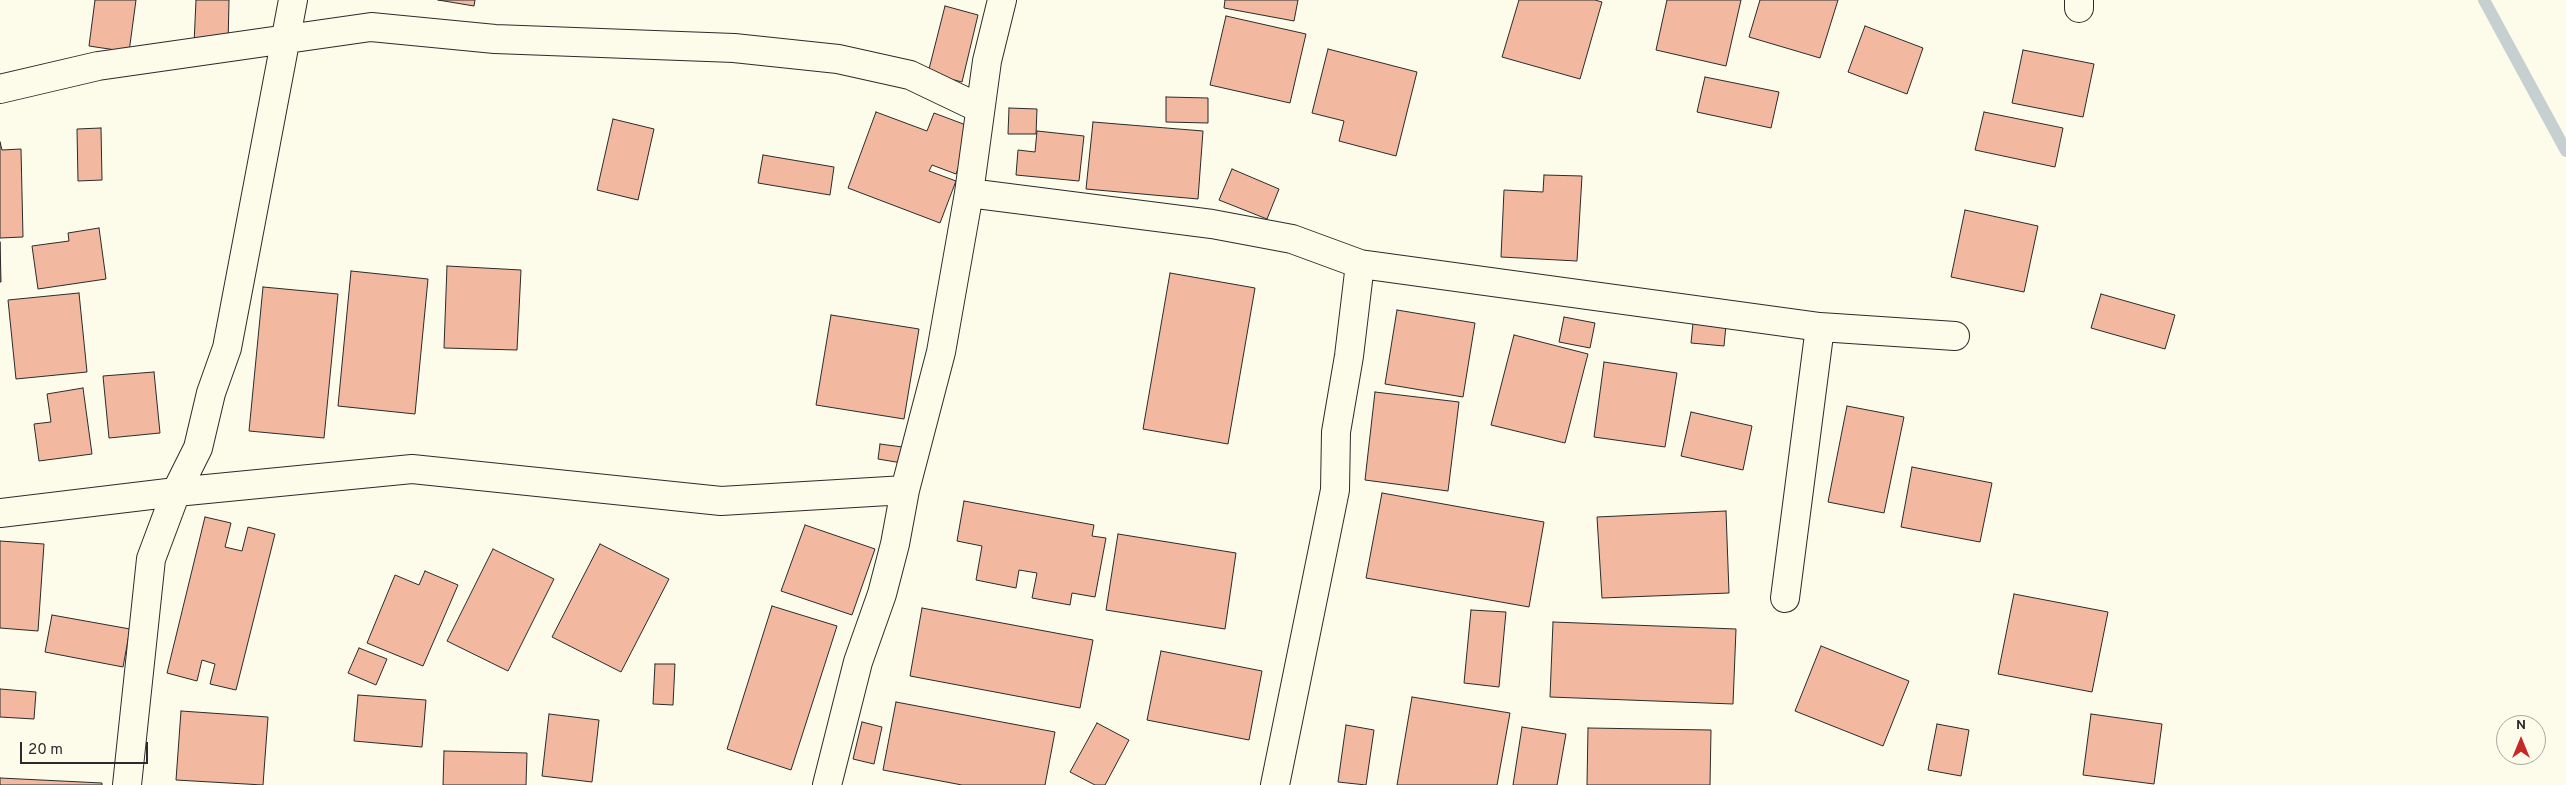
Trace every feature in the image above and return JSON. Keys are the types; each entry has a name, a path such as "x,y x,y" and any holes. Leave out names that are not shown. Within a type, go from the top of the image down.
{"street":[{"path":"127,785 151,559 176,492 198,448 211,393 227,348 293,0"},
{"path":"827,785 858,662 882,594 895,544 905,490 941,352 969,193 987,60 1002,0"},
{"path":"0,88 98,66 287,38 371,28 495,39 734,48 838,59 910,75 979,108"},
{"path":"969,193 1212,224 1292,239 1360,264 1820,327 1955,336"},
{"path":"1275,785 1335,490 1336,432 1349,356 1360,264"},
{"path":"1785,598 1820,327"},
{"path":"0,513 176,492 412,469 720,501 905,490"}],"building":[{"path":"95,0 136,0 129,52 89,46"},
{"path":"196,0 229,0 228,45 194,44"},
{"path":"438,0 475,0 474,6"},
{"path":"1225,0 1298,0 1294,21 1224,8"},
{"path":"1519,0 1595,0 1602,2 1580,79 1502,57"},
{"path":"1667,0 1741,0 1726,66 1656,50"},
{"path":"1760,0 1838,0 1820,58 1749,37"},
{"path":"945,6 978,15 962,82 928,73"},
{"path":"1226,16 1306,34 1290,103 1210,85"},
{"path":"1865,26 1923,48 1907,94 1848,72"},
{"path":"1328,49 1417,72 1396,156 1339,141 1344,121 1312,113"},
{"path":"2023,50 2094,64 2083,117 2012,103"},
{"path":"1705,77 1779,92 1771,128 1697,112"},
{"path":"1166,97 1208,98 1208,123 1166,122"},
{"path":"1009,108 1037,109 1036,134 1008,134"},
{"path":"876,112 927,131 934,113 974,128 956,174 932,165 929,171 956,181 940,223 848,188"},
{"path":"1984,112 2063,128 2055,167 1975,150"},
{"path":"613,119 654,129 638,200 597,190"},
{"path":"1093,122 1203,131 1198,199 1086,189"},
{"path":"101,128 102,180 78,181 77,129"},
{"path":"1037,131 1084,136 1079,181 1016,175 1018,150 1035,152"},
{"path":"0,142 2,150 21,149 23,237 0,238"},
{"path":"763,155 834,167 830,195 758,183"},
{"path":"1232,169 1279,189 1267,219 1219,200"},
{"path":"1544,175 1582,176 1577,261 1501,257 1504,190 1543,192"},
{"path":"1965,210 2038,226 2024,292 1951,277"},
{"path":"99,228 106,279 38,289 32,246 69,241 68,233"},
{"path":"0,242 1,282 0,282"},
{"path":"447,266 521,270 517,350 444,348"},
{"path":"351,271 428,279 415,414 338,406"},
{"path":"1170,273 1255,288 1228,444 1143,429"},
{"path":"263,287 338,294 324,438 249,431"},
{"path":"79,293 87,372 16,379 8,300"},
{"path":"2101,294 2175,315 2165,349 2091,328"},
{"path":"1397,310 1475,323 1463,397 1385,384"},
{"path":"831,315 919,329 904,419 816,405"},
{"path":"1564,317 1595,323 1590,348 1559,342"},
{"path":"1693,323 1726,325 1724,346 1691,343"},
{"path":"1514,335 1588,354 1565,443 1491,425"},
{"path":"1604,362 1677,373 1665,447 1594,437"},
{"path":"154,372 160,433 109,438 103,376"},
{"path":"83,388 92,454 39,461 34,424 51,422 47,394"},
{"path":"1375,392 1459,402 1448,491 1365,480"},
{"path":"1847,406 1904,417 1884,513 1828,502"},
{"path":"1691,412 1752,426 1743,470 1681,456"},
{"path":"880,444 910,448 908,464 878,459"},
{"path":"1912,467 1992,483 1980,542 1901,527"},
{"path":"1382,493 1544,522 1529,607 1366,578"},
{"path":"964,501 1094,525 1092,536 1106,538 1095,597 1072,593 1070,605 1032,598 1037,573 1019,570 1016,588 976,580 982,546 957,541"},
{"path":"1726,511 1729,593 1602,598 1597,517"},
{"path":"205,517 231,523 225,547 242,551 248,527 275,534 236,690 210,684 215,664 202,660 197,681 167,673"},
{"path":"805,525 875,549 852,615 781,591"},
{"path":"1118,534 1236,553 1225,629 1106,610"},
{"path":"0,541 44,544 38,631 0,628"},
{"path":"600,544 669,579 621,672 552,637"},
{"path":"493,549 554,579 508,671 447,641"},
{"path":"425,571 458,585 423,666 367,643 395,575 419,585"},
{"path":"2014,594 2108,612 2092,692 1998,674"},
{"path":"772,606 837,626 791,770 727,749"},
{"path":"922,608 1093,640 1080,708 910,676"},
{"path":"1471,610 1506,612 1499,687 1464,683"},
{"path":"52,615 130,629 123,667 45,652"},
{"path":"1553,622 1736,629 1733,704 1550,697"},
{"path":"1821,646 1909,681 1883,746 1795,711"},
{"path":"359,648 387,659 376,685 348,673"},
{"path":"1161,651 1262,671 1249,740 1147,720"},
{"path":"655,664 675,664 673,705 653,704"},
{"path":"0,689 36,692 34,719 0,717"},
{"path":"358,695 426,700 422,747 354,741"},
{"path":"1412,697 1510,713 1497,785 1397,785"},
{"path":"896,702 1055,732 1045,785 962,785 883,770"},
{"path":"181,711 268,717 263,785 176,780"},
{"path":"549,714 599,720 592,782 542,776"},
{"path":"2091,714 2162,724 2154,784 2083,775"},
{"path":"862,722 882,727 874,764 853,759"},
{"path":"1097,723 1129,740 1105,785 1095,785 1070,772"},
{"path":"1937,724 1969,730 1961,776 1928,770"},
{"path":"1346,725 1374,730 1366,785 1338,782"},
{"path":"1522,727 1566,734 1557,785 1513,785"},
{"path":"1588,728 1711,730 1710,785 1587,785"},
{"path":"444,751 527,753 526,785 443,785"},
{"path":"0,778 102,783 102,785 0,785"}],"waterway":[{"path":"2484,0 2566,151"}]}
